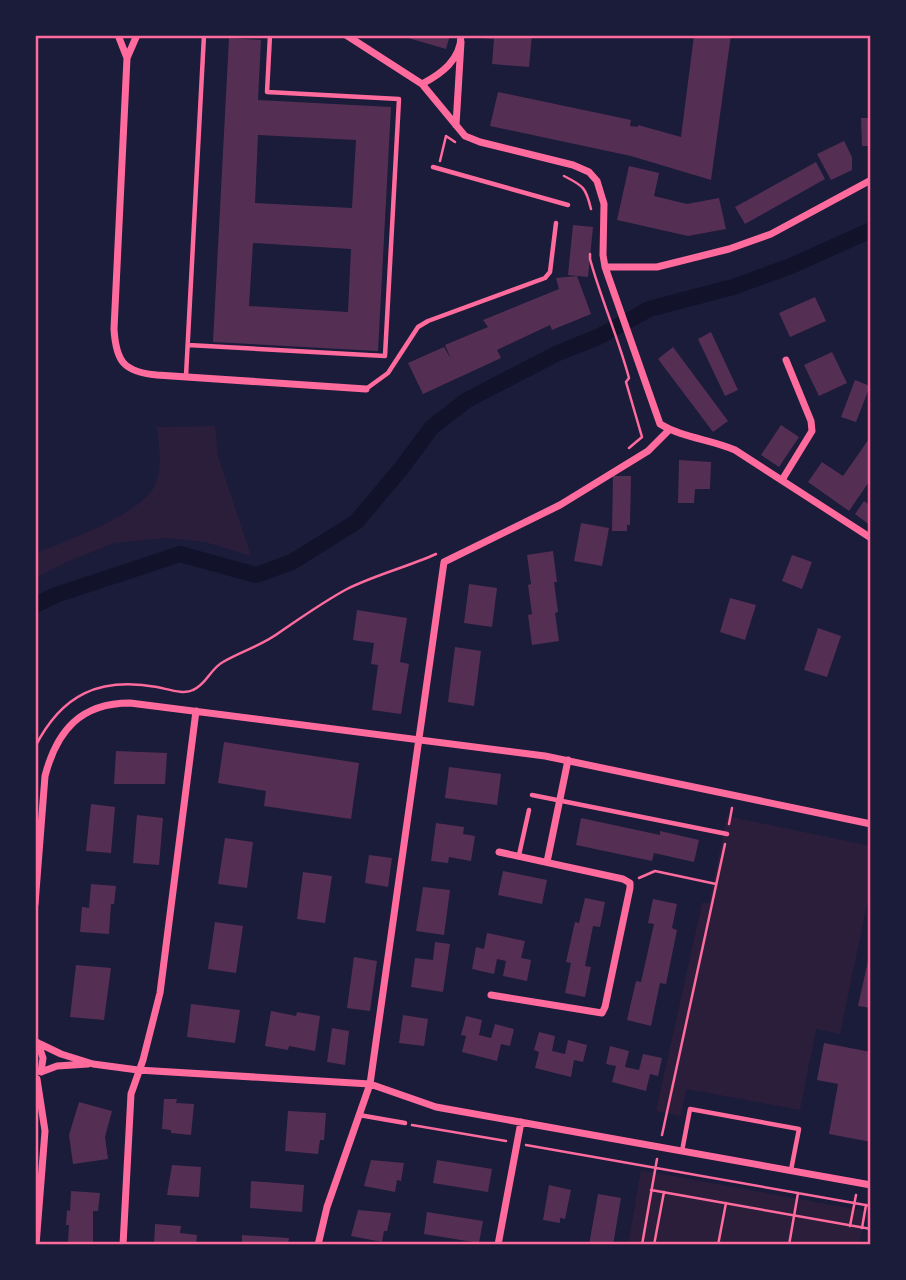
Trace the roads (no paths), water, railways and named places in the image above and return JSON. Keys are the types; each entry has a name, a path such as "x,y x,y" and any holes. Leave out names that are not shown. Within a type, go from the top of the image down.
{"street":[{"path":"118,35 127,58"},
{"path":"137,35 127,58 115,350 124,364 137,373 366,389"},
{"path":"346,35 422,84 465,136 573,165 589,172 602,192 605,267 660,424 681,435 720,444 782,480 871,538"},
{"path":"422,84 444,72 451,63 461,39"},
{"path":"456,125 461,39"},
{"path":"605,267 657,267 729,249 771,234 871,180"},
{"path":"782,480 812,431 811,421 786,360"},
{"path":"318,1245 327,1207 370,1084 444,562 560,505 648,451 669,430"},
{"path":"35,904 45,776 51,756 68,728 95,708 113,703 196,711 568,760 871,824"},
{"path":"123,1245 131,1094 160,993 196,711"},
{"path":"547,862 568,760"},
{"path":"491,995 595,1014 602,1013 630,883 623,879 499,852"},
{"path":"35,1040 61,1054 93,1064 138,1070 370,1084 436,1107 867,1184"},
{"path":"35,1040 43,1056 38,1077 45,1136 36,1245"},
{"path":"38,1077 57,1066 93,1064"},
{"path":"498,1245 520,1122"}],"lane":[{"path":"186,377 204,35"},
{"path":"188,345 385,356 399,99 267,92 270,35"},
{"path":"436,168 568,205"},
{"path":"366,389 388,373 418,327 545,278 550,272 556,223"},
{"path":"532,795 727,834"},
{"path":"519,856 529,810"},
{"path":"682,1151 690,1109 799,1129 791,1170"},
{"path":"359,1115 405,1123"}],"waterway":[{"path":"35,605 56,595 180,554 256,575 292,562 356,522 432,427 467,400 558,353 598,337 649,309 733,287 791,266 871,230"}]}
